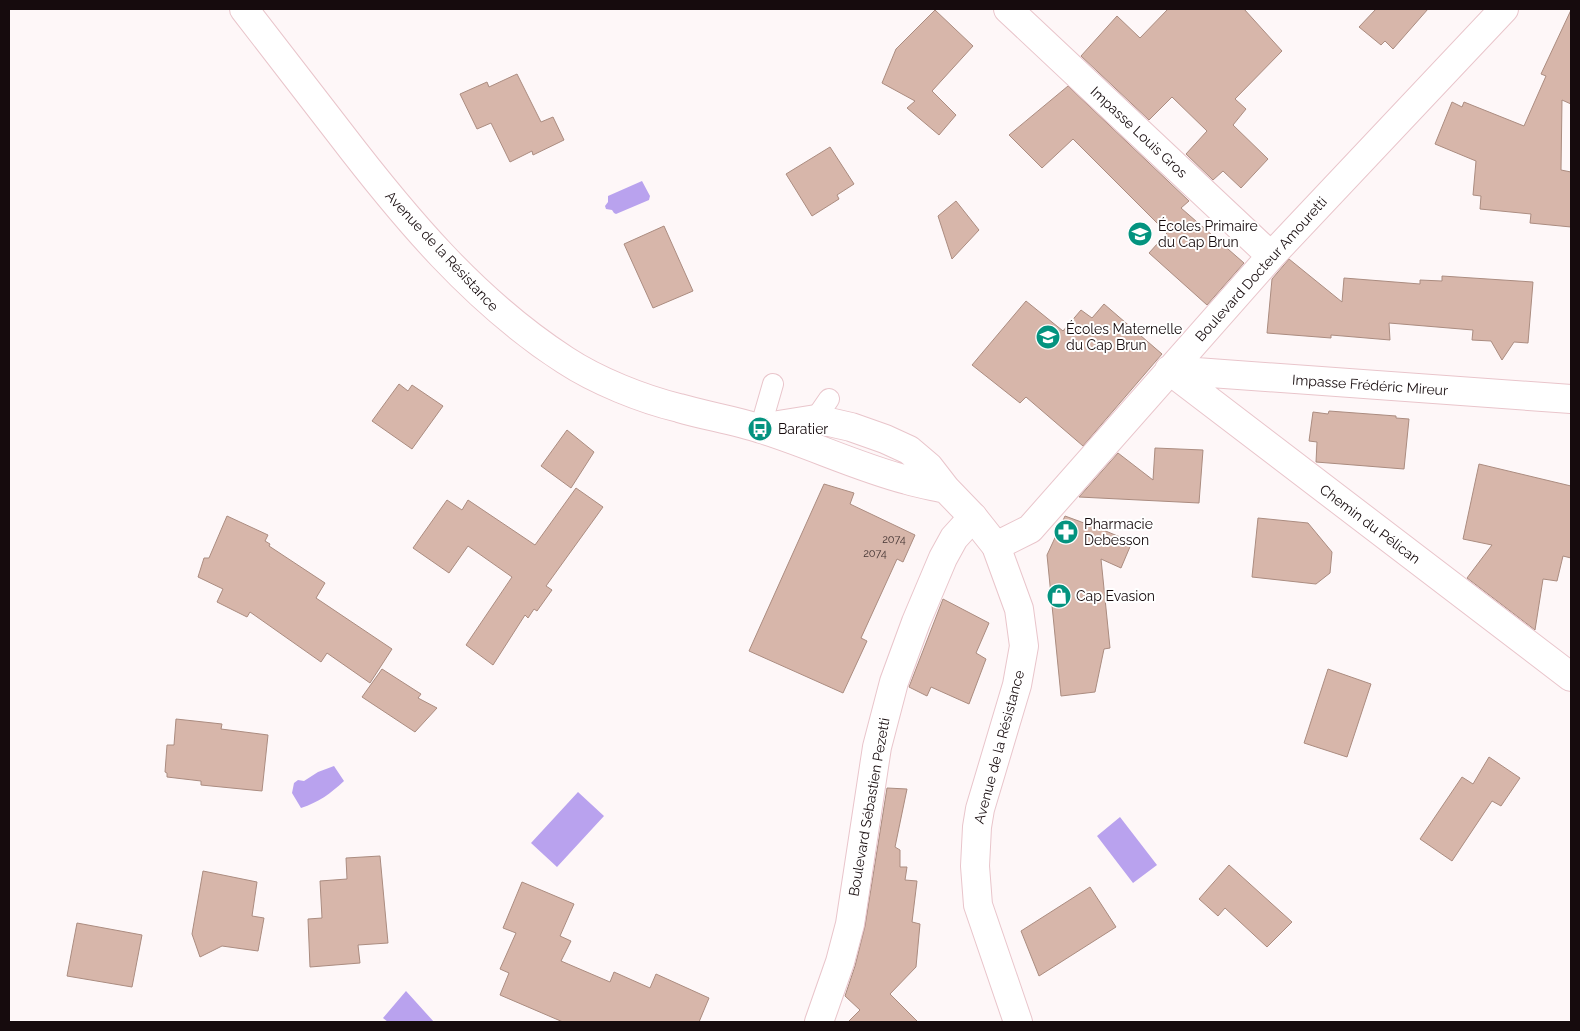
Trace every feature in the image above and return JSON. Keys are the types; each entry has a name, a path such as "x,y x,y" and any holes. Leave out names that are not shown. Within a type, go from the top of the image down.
{"street":[{"name":"Avenue de la Résistance","path":"244,9 388,195 454,268 498,311 520,329 568,362 614,385 676,408 760,428 906,480 946,489"},
{"name":"Impasse Louis Gros","path":"1008,9 1270,256"},
{"name":"Boulevard Docteur Amouretti","path":"996,546 1030,529 1270,256 1504,9"},
{"name":"Impasse Frédéric Mireur","path":"1169,370 1571,399"},
{"name":"Chemin du Pélican","path":"1169,370 1571,677"},
{"name":"Avenue de la Résistance","path":"760,428 823,409 851,427 909,450 929,467 996,546 1018,609 1024,646 1017,685 980,809 975,866 978,905 1018,1022"},
{"name":"Boulevard Sébastien Pezetti","path":"820,1022 840,962 850,924 876,756 884,716 894,682 916,622 944,558 954,538 972,517"}],"lane":[{"path":"760,428 773,384"},
{"path":"791,440 806,432 823,409"}],"shaded area":[{"path":"642,181 650,196 649,200 616,214 612,210 606,209 608,196"},
{"path":"334,766 344,781 324,797 301,808 292,793 294,783 298,780 304,781 318,772"},
{"path":"578,792 604,816 557,867 531,843"},
{"path":"1120,817 1157,865 1133,883 1097,836"},
{"path":"406,991 434,1022 388,1022 383,1018"}],"building":[{"path":"1168,9 1244,9 1282,51 1235,99 1246,109 1233,125 1268,159 1241,188 1223,171 1213,180 1186,154 1207,131 1172,97 1149,120 1081,56 1117,16 1140,38"},
{"path":"1376,9 1428,9 1393,49 1385,41 1381,45 1359,27"},
{"path":"935,10 973,46 932,91 956,115 939,135 907,108 915,101 882,83 896,49"},
{"path":"1571,10 1571,104 1562,100 1561,170 1571,172 1571,227 1530,223 1531,214 1480,209 1481,196 1473,195 1476,161 1435,144 1452,102 1462,107 1464,102 1524,126 1546,76 1541,74"},
{"path":"517,74 541,122 553,117 564,140 533,155 532,151 510,162 491,123 477,129 460,94 487,82 489,87"},
{"path":"1068,86 1189,201 1181,208 1244,263 1207,305 1149,253 1167,233 1073,139 1042,168 1009,135"},
{"path":"830,147 854,184 837,195 839,199 812,216 786,174"},
{"path":"956,201 979,230 952,259 938,216"},
{"path":"664,226 693,291 653,308 624,244"},
{"path":"1289,259 1342,302 1344,278 1420,284 1420,280 1442,281 1442,276 1533,282 1528,343 1514,342 1502,360 1491,341 1472,340 1473,330 1389,323 1390,340 1331,335 1331,338 1267,333 1272,279"},
{"path":"1026,301 1063,331 1081,310 1092,318 1104,304 1162,354 1083,446 1026,397 1020,403 972,365"},
{"path":"399,384 408,391 412,385 443,406 412,449 372,421"},
{"path":"1329,411 1396,416 1396,418 1409,419 1404,469 1316,462 1317,442 1309,441 1313,412 1328,414"},
{"path":"567,430 594,452 571,488 541,466"},
{"path":"1155,448 1203,450 1199,503 1079,497 1118,453 1153,480"},
{"path":"1479,464 1571,486 1571,558 1563,556 1557,581 1543,579 1535,630 1467,578 1492,545 1463,539"},
{"path":"824,484 854,493 850,504 915,535 903,562 897,559 861,638 867,641 843,693 749,651"},
{"path":"576,488 603,507 546,586 552,590 537,611 534,609 528,618 525,615 493,665 466,645 512,577 468,546 449,573 413,548 447,500 462,510 468,500 535,545"},
{"path":"227,516 268,535 265,541 270,544 269,546 325,583 316,598 392,649 370,683 327,653 321,662 250,612 247,617 217,602 223,589 198,577 204,558 209,558"},
{"path":"1065,516 1132,542 1121,568 1101,559 1110,648 1104,649 1095,692 1061,696 1047,555"},
{"path":"1258,518 1308,523 1332,552 1330,573 1316,584 1252,577"},
{"path":"943,599 989,623 976,653 986,659 969,704 931,687 927,696 909,687"},
{"path":"382,669 421,694 418,698 437,708 415,732 362,697"},
{"path":"1328,669 1371,684 1347,757 1304,743"},
{"path":"176,719 222,724 221,729 268,735 262,791 201,785 201,781 167,777 165,772 167,745 174,745"},
{"path":"1489,757 1520,778 1501,806 1492,801 1452,861 1420,839 1462,777 1473,784"},
{"path":"887,788 907,789 895,847 900,850 900,867 907,867 905,880 917,881 912,922 920,924 916,967 890,994 918,1022 848,1022 860,1010 845,996 865,926"},
{"path":"380,856 388,943 358,945 360,963 310,967 308,919 322,918 320,881 347,879 346,858"},
{"path":"1229,865 1292,922 1267,947 1225,908 1218,916 1199,899"},
{"path":"203,871 257,882 252,916 264,918 258,951 222,946 200,957 192,934"},
{"path":"522,882 574,904 560,936 571,941 561,961 610,982 614,972 650,988 656,974 709,998 699,1022 563,1022 500,995 509,973 500,969 516,933 503,928"},
{"path":"1090,887 1116,927 1039,976 1021,931"},
{"path":"77,923 142,935 132,987 67,976"}],"place":[{"name":"Écoles Primaire du Cap Brun","path":"1140,234"},
{"name":"Écoles Maternelle du Cap Brun","path":"1048,337"},
{"name":"Baratier","path":"760,429"},
{"name":"Pharmacie Debesson","path":"1066,532"},
{"name":"Cap Evasion","path":"1059,596"}]}
